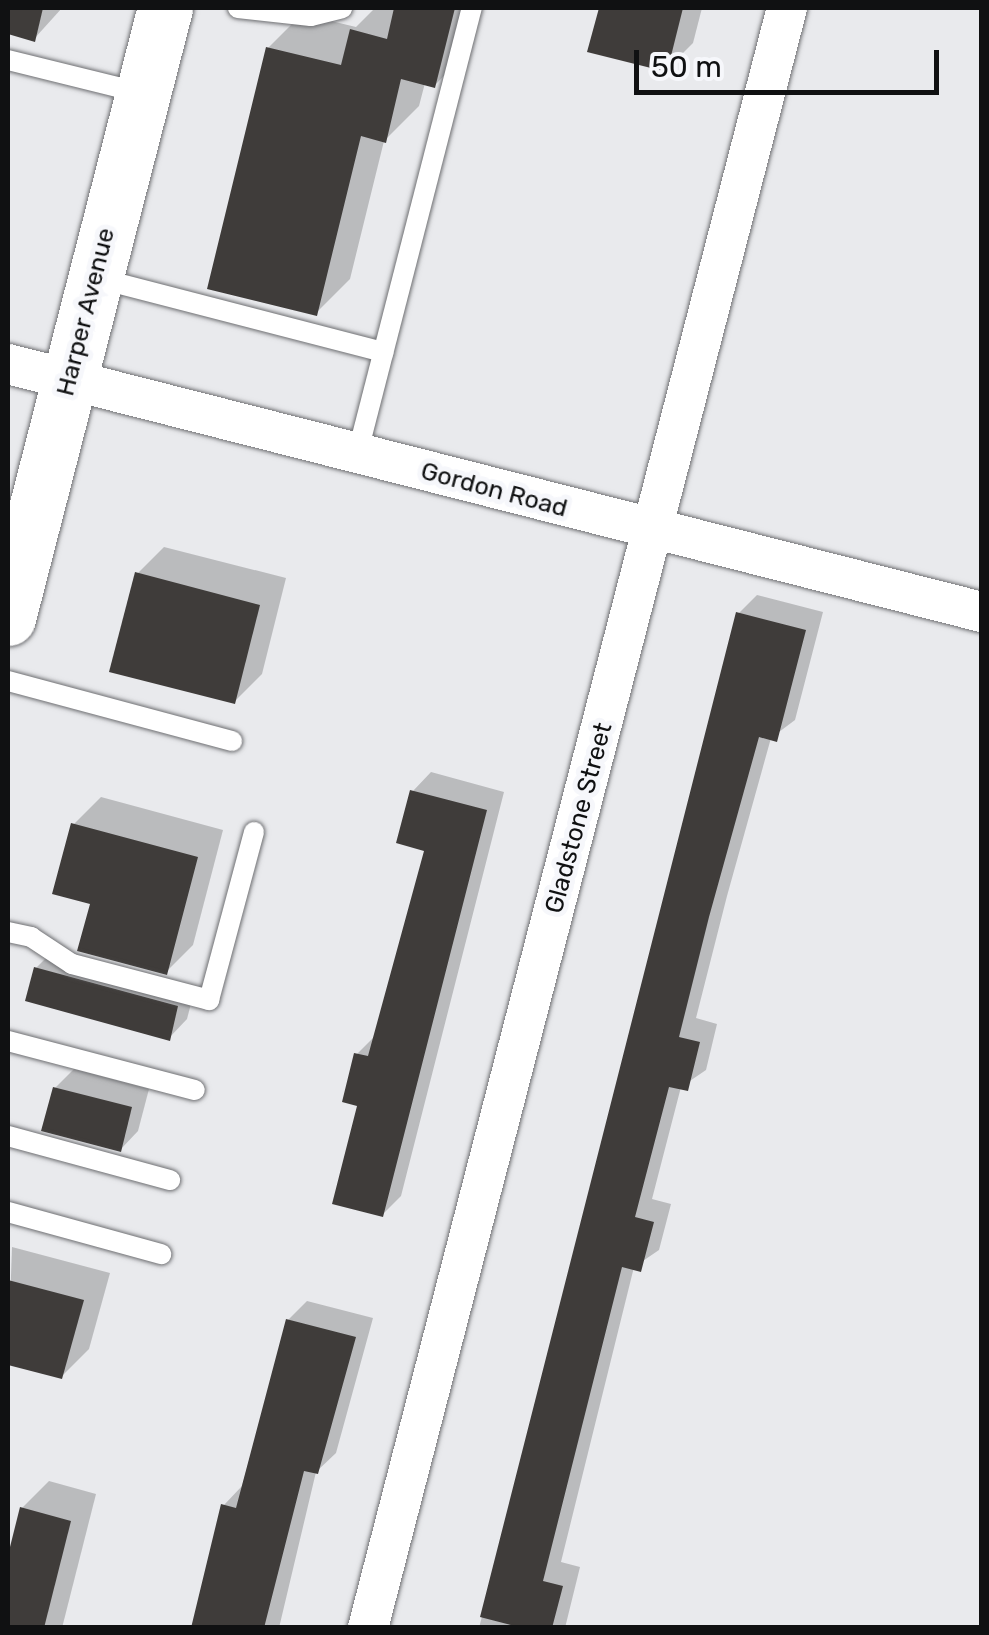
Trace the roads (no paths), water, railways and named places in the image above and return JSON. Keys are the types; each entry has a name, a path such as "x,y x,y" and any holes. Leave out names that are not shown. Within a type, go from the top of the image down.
{"main road":[{"name":"Harper Avenue","path":"8,618 165,8"}],"street":[{"name":"Gladstone Street","path":"368,1628 787,8"},
{"name":"Gordon Road","path":"8,364 654,532 982,612"}],"lane":[{"path":"238,8 311,16 342,8"},
{"path":"358,454 472,8"},
{"path":"8,60 141,94"},
{"path":"95,277 384,352"},
{"path":"8,681 232,740"},
{"path":"8,932 31,937 72,964 209,1000 254,832"},
{"path":"8,1040 196,1090"},
{"path":"8,1136 170,1180"},
{"path":"8,1212 161,1254"}]}
